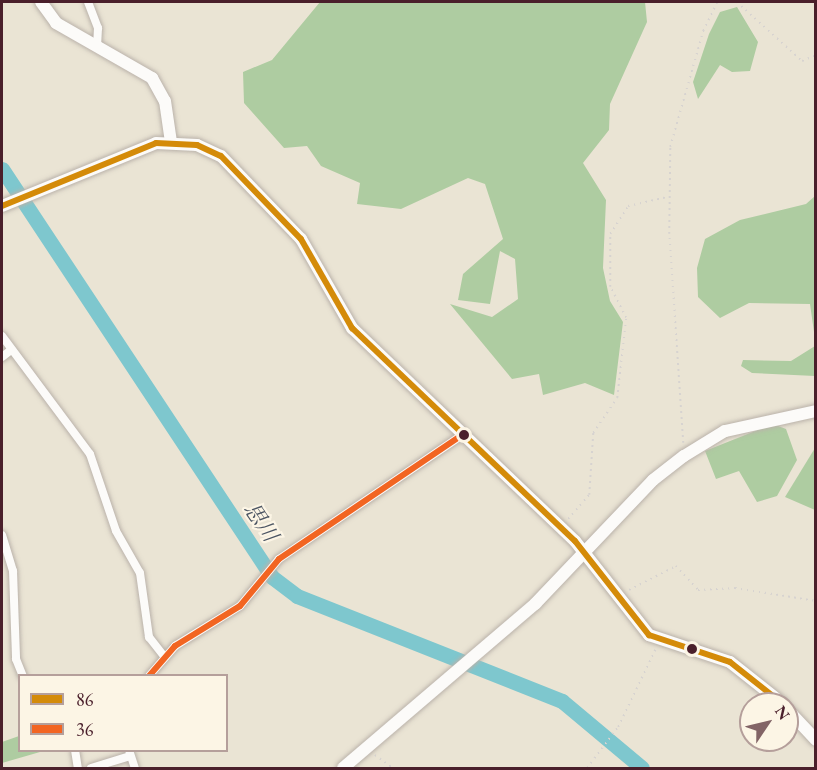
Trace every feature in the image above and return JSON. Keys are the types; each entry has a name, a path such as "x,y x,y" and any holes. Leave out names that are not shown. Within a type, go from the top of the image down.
{"main road":[{"path":"41,2 56,23 131,62 160,87 171,142"},
{"path":"3,206 171,142 197,145 221,156 276,209 301,239 352,328 585,552 617,596 660,641 730,662 768,692"},
{"path":"343,768 367,750 479,652 684,456 725,431 816,411"},
{"path":"799,722 816,740"}],"street":[{"path":"88,2 98,28 97,46"},
{"path":"2,336 90,454 116,531 140,573 149,637 164,656"},
{"path":"2,357 11,350"},
{"path":"150,674 164,656 223,621 273,563 462,435"},
{"path":"2,535 13,571 16,659 23,674"},
{"path":"75,752 78,768"},
{"path":"91,768 128,754 135,768"}],"path":[{"path":"684,456 667,197 670,147 703,31 717,2"},
{"path":"737,2 802,61 816,55"},
{"path":"561,528 589,495 593,433 617,398 626,318 610,287 610,234 628,206 667,197"},
{"path":"617,596 676,566 698,590 735,588 816,602"},
{"path":"587,768 618,727 660,641"},
{"path":"367,750 393,768"}],"green space":[{"path":"320,2 645,2 647,22 610,104 609,130 583,163 606,200 603,268 610,301 623,322 614,395 585,383 543,395 539,374 512,379 450,304 492,317 518,299 515,259 500,251 490,304 458,300 463,274 503,239 485,184 468,178 401,209 357,204 360,183 321,166 307,146 284,148 244,103 243,72 272,60"},
{"path":"737,7 758,42 750,71 732,72 720,65 698,99 693,82 709,34 720,12"},
{"path":"815,196 815,339 810,304 749,303 720,318 698,297 697,268 705,239 740,220 806,204"},
{"path":"815,346 815,376 752,373 741,366 743,360 791,361"},
{"path":"773,424 786,429 797,460 777,496 757,502 739,471 716,479 705,451"},
{"path":"815,448 815,510 785,497"},
{"path":"18,736 18,752 40,752 2,763 2,742"}],"waterway":[{"name":"思川","path":"2,169 272,577 297,596 562,701 642,768"}],"transit line":[{"name":"86","path":"2,206 156,143 197,145 221,156 301,239 352,328 575,541 649,635 730,662 768,692"},
{"name":"36","path":"151,674 175,646 240,606 279,559 462,435"}]}
